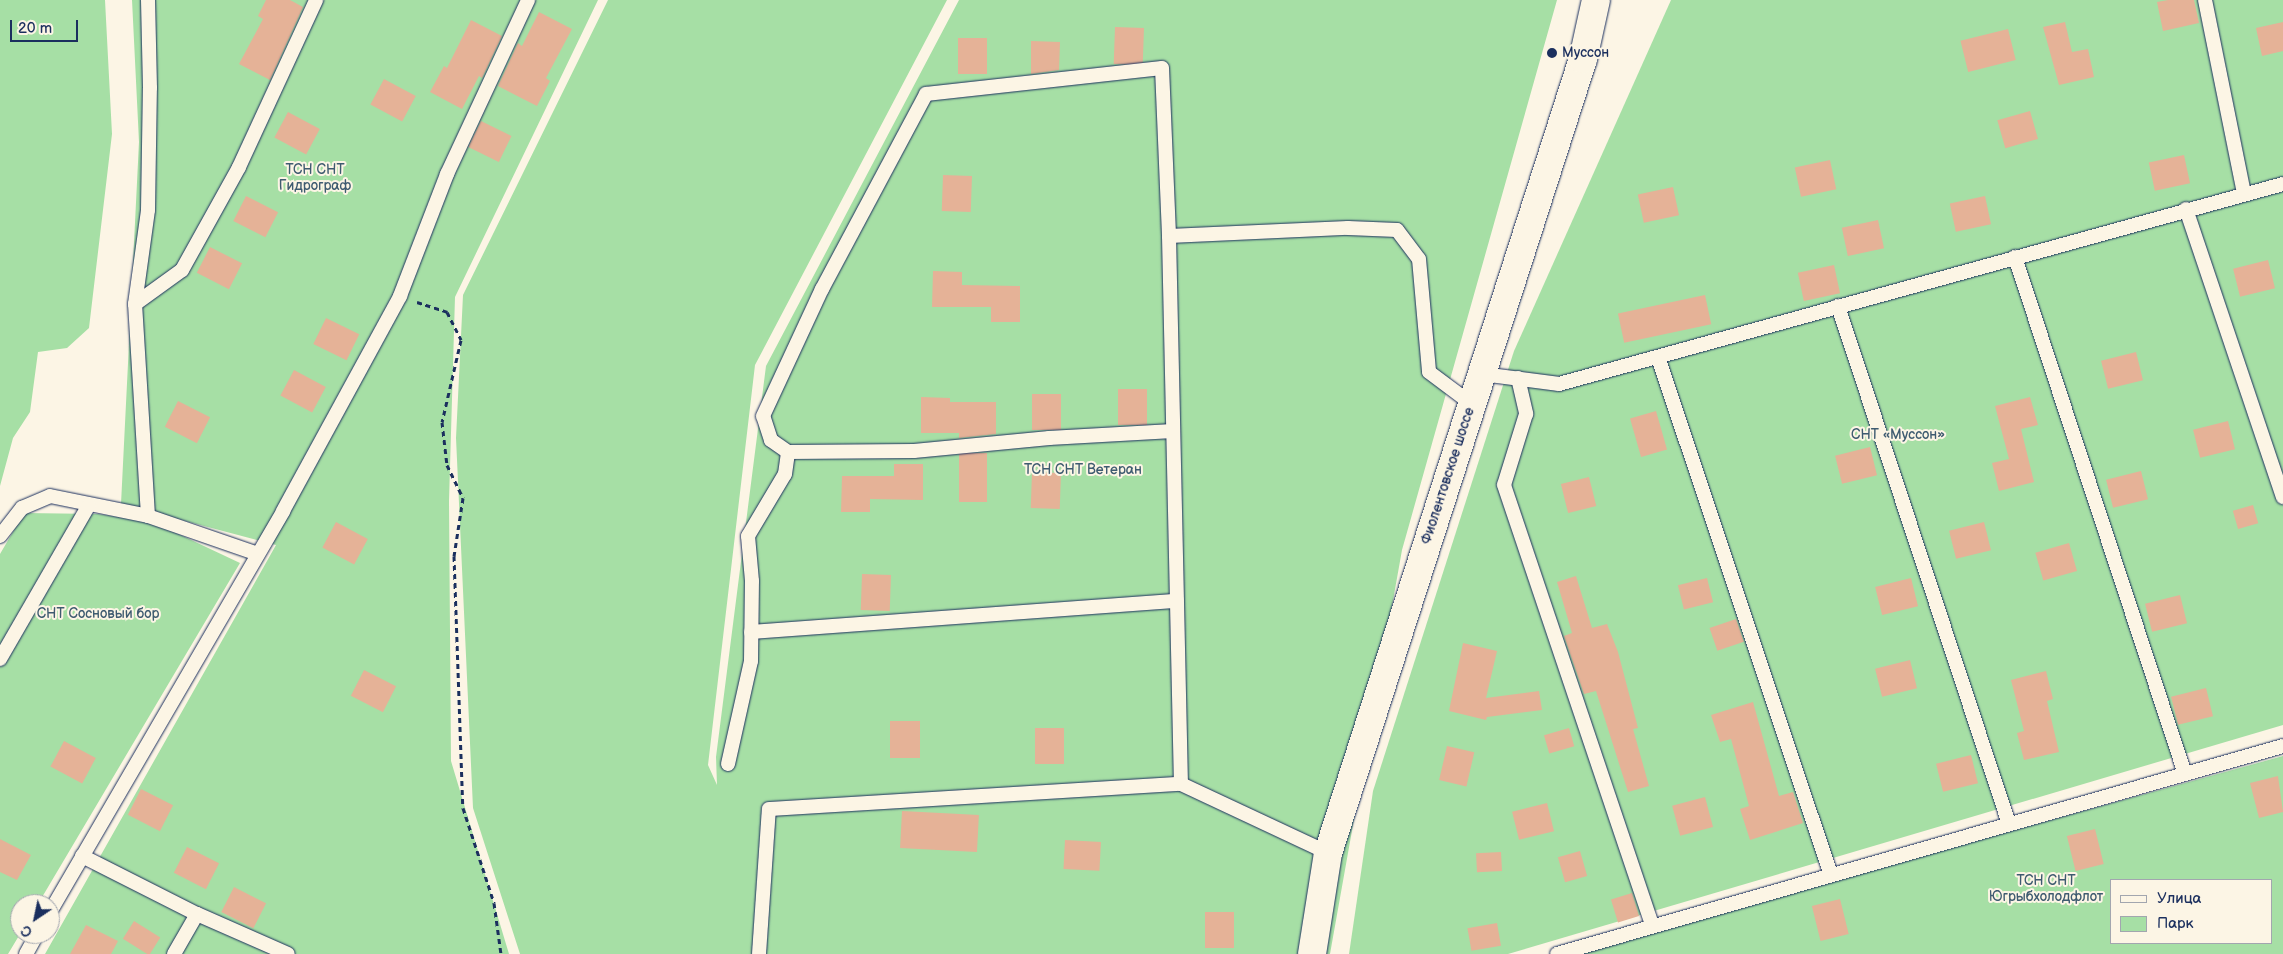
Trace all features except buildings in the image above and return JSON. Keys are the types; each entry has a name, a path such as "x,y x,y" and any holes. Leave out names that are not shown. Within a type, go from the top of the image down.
{"main road":[{"name":"Фиолентовское шоссе","path":"1312,954 1328,853 1583,59 1596,0"}],"lane":[{"path":"148,0 150,88 148,210 135,304 148,516"},
{"path":"135,304 182,270 239,167 316,0"},
{"path":"60,894 258,554 400,296 447,174 528,0"},
{"path":"2205,0 2244,194"},
{"path":"1173,431 1049,438 914,451 788,452 771,440 763,416 766,409 822,289 926,94 1162,68 1169,236 1181,784"},
{"path":"1482,374 1559,384 2186,209 2283,184"},
{"path":"2186,209 2283,497"},
{"path":"1169,236 1348,228 1397,230 1419,259 1429,372 1472,404"},
{"path":"2015,257 2185,774"},
{"path":"1838,306 2009,824"},
{"path":"1658,356 1831,875"},
{"path":"1518,378 1526,414 1504,485 1652,926"},
{"path":"728,764 751,660 748,536 784,474 788,452"},
{"path":"0,536 22,508 50,496 148,516 258,554"},
{"path":"0,659 89,505"},
{"path":"751,632 1177,601"},
{"path":"1557,954 2283,746"},
{"path":"759,954 769,809 1181,784 1328,853"},
{"path":"82,856 197,914 288,954"},
{"path":"174,954 197,914"}],"path":[{"path":"400,296 447,312 461,340 442,422 447,465 463,498 454,556 463,808 494,903 501,954"}],"green space":[{"path":"0,0 105,0 112,134 89,328 67,348 38,352 30,412 13,438 0,486"},
{"name":"ТСН СНТ Гидрограф","path":"132,0 598,0 455,297 449,501 451,761 509,954 45,954 51,944 60,944 60,927 276,545 121,504 139,142"},
{"name":"ТСН СНТ Ветеран","path":"608,0 947,0 755,365 708,765 717,785 716,757 766,366 959,0 1557,0 1402,550 1330,954 520,954 473,808 456,438 463,295"},
{"name":"СНТ «Муссон»","path":"1671,0 2283,0 2283,725 1508,954 1349,954 1373,791 1514,351"},
{"name":"СНТ Сосновый бор","path":"24,513 98,514 153,522 240,563 44,894 10,894 10,944 14,944 8,954 0,954 0,554"},
{"name":"ТСН СНТ Югрыбхолодфлот","path":"2283,756 2283,954 1566,954"}],"place":[{"name":"Муссон","path":"1552,53"}]}
